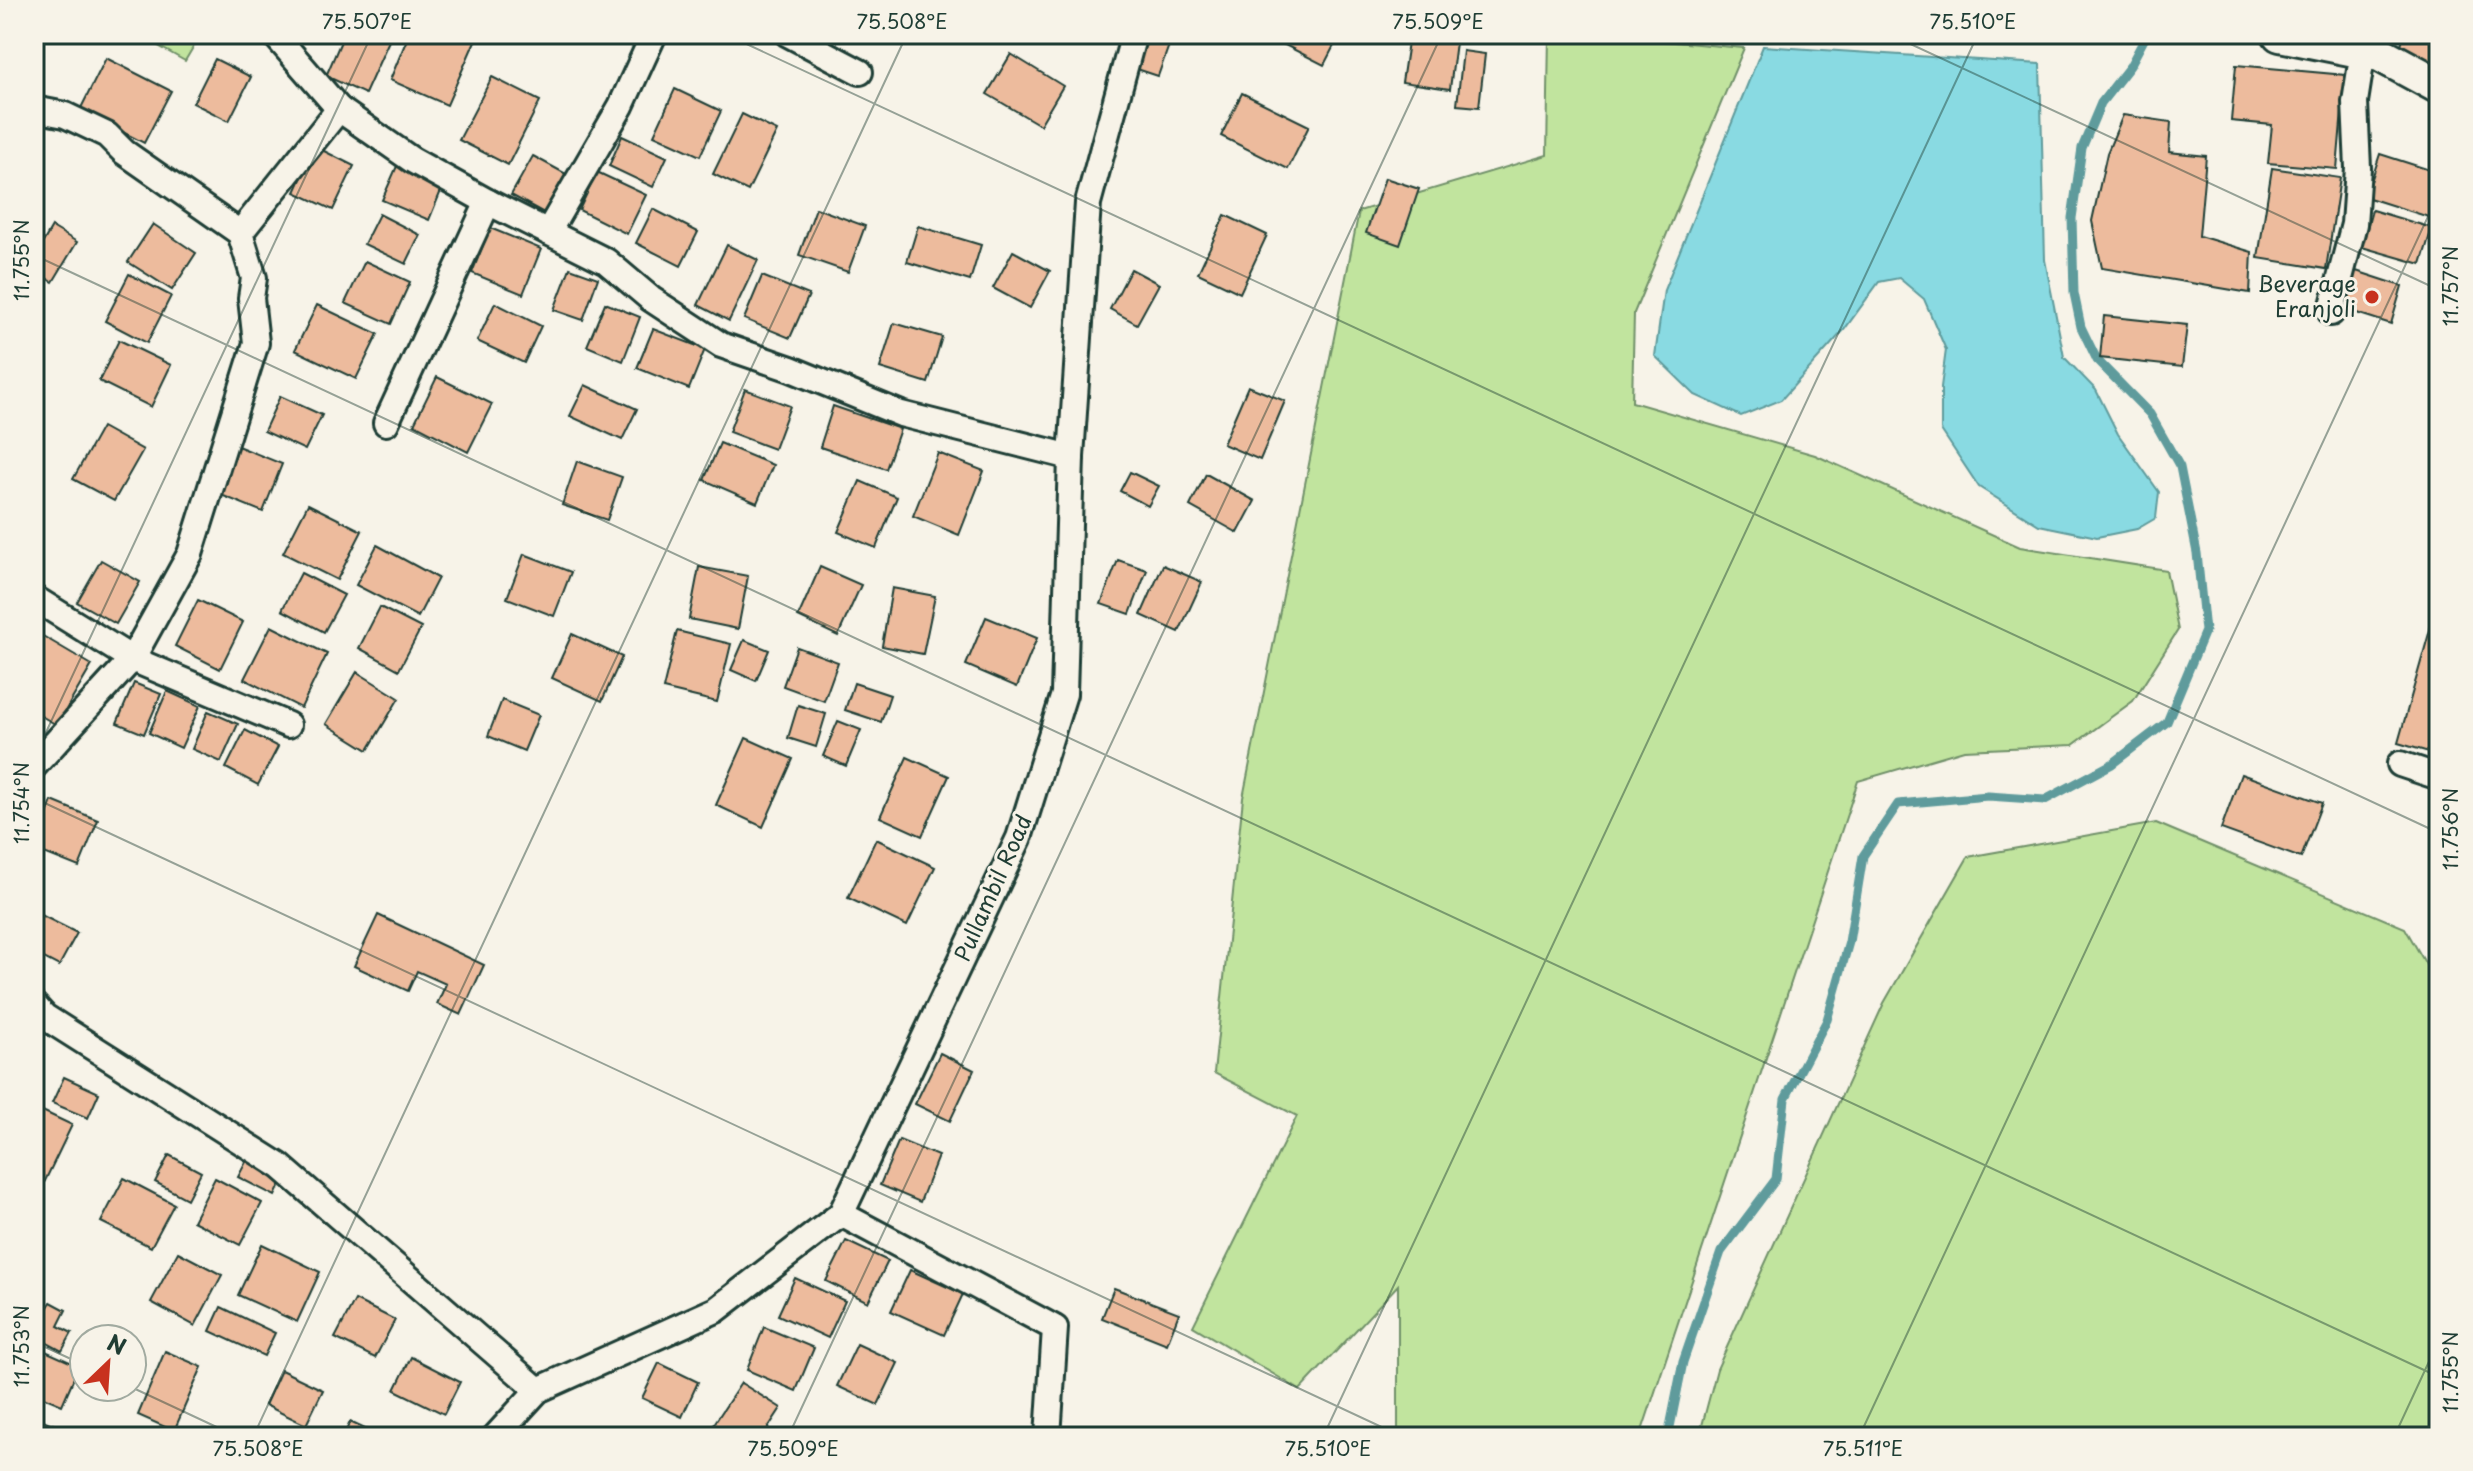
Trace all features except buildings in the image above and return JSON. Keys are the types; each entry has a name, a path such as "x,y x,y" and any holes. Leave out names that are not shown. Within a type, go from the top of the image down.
{"street":[{"path":"274,34 339,109 412,160 606,261 651,299 721,345 791,369 901,414 1071,457"},
{"path":"548,232 621,106 654,34"},
{"path":"788,34 860,72"},
{"name":"Pullambil Road","path":"495,1437 538,1390 716,1310 841,1214 1019,838 1064,694 1071,457 1088,203 1134,34"},
{"path":"2280,34 2380,54 2439,86"},
{"path":"2331,313 2354,224 2358,168 2355,102 2363,51"},
{"path":"34,109 65,115 107,135 124,152 240,233 254,278 251,298 256,343 190,554 132,659 34,766"},
{"path":"240,233 339,109"},
{"path":"386,423 488,202"},
{"path":"34,598 132,659 288,725"},
{"path":"2400,764 2439,777"},
{"path":"34,1005 45,1017 280,1166 538,1390"},
{"path":"841,1214 1055,1328 1048,1437"}],"green space":[{"path":"137,34 201,34 185,61"},
{"path":"1549,34 1744,48 1634,313 1632,402 1815,455 2020,547 2166,570 2178,630 2133,701 2073,745 1964,750 1858,781 1640,1437 1398,1437 1398,1285 1300,1390 1193,1326 1297,1116 1214,1073 1243,798 1359,211 1547,155"},
{"path":"2156,823 2405,928 2439,987 2439,1437 1699,1437 1717,1369 1884,1003 1968,857"}],"water":[{"path":"1763,46 2040,64 2045,260 2064,357 2096,390 2118,434 2159,492 2156,518 2137,529 2097,537 2039,525 1979,487 1941,430 1941,387 1946,350 1924,299 1899,278 1879,282 1844,330 1781,400 1741,416 1695,395 1655,356 1664,290"}],"waterway":[{"path":"1668,1437 1683,1362 1721,1252 1776,1179 1785,1099 1827,1020 1849,942 1863,856 1898,804 1988,796 2045,800 2112,764 2167,722 2205,631 2197,553 2180,467 2150,414 2097,360 2081,327 2074,293 2072,218 2082,148 2101,103 2130,66 2147,34"}],"place":[{"name":"Beverage Eranjoli","path":"2372,297"}]}
